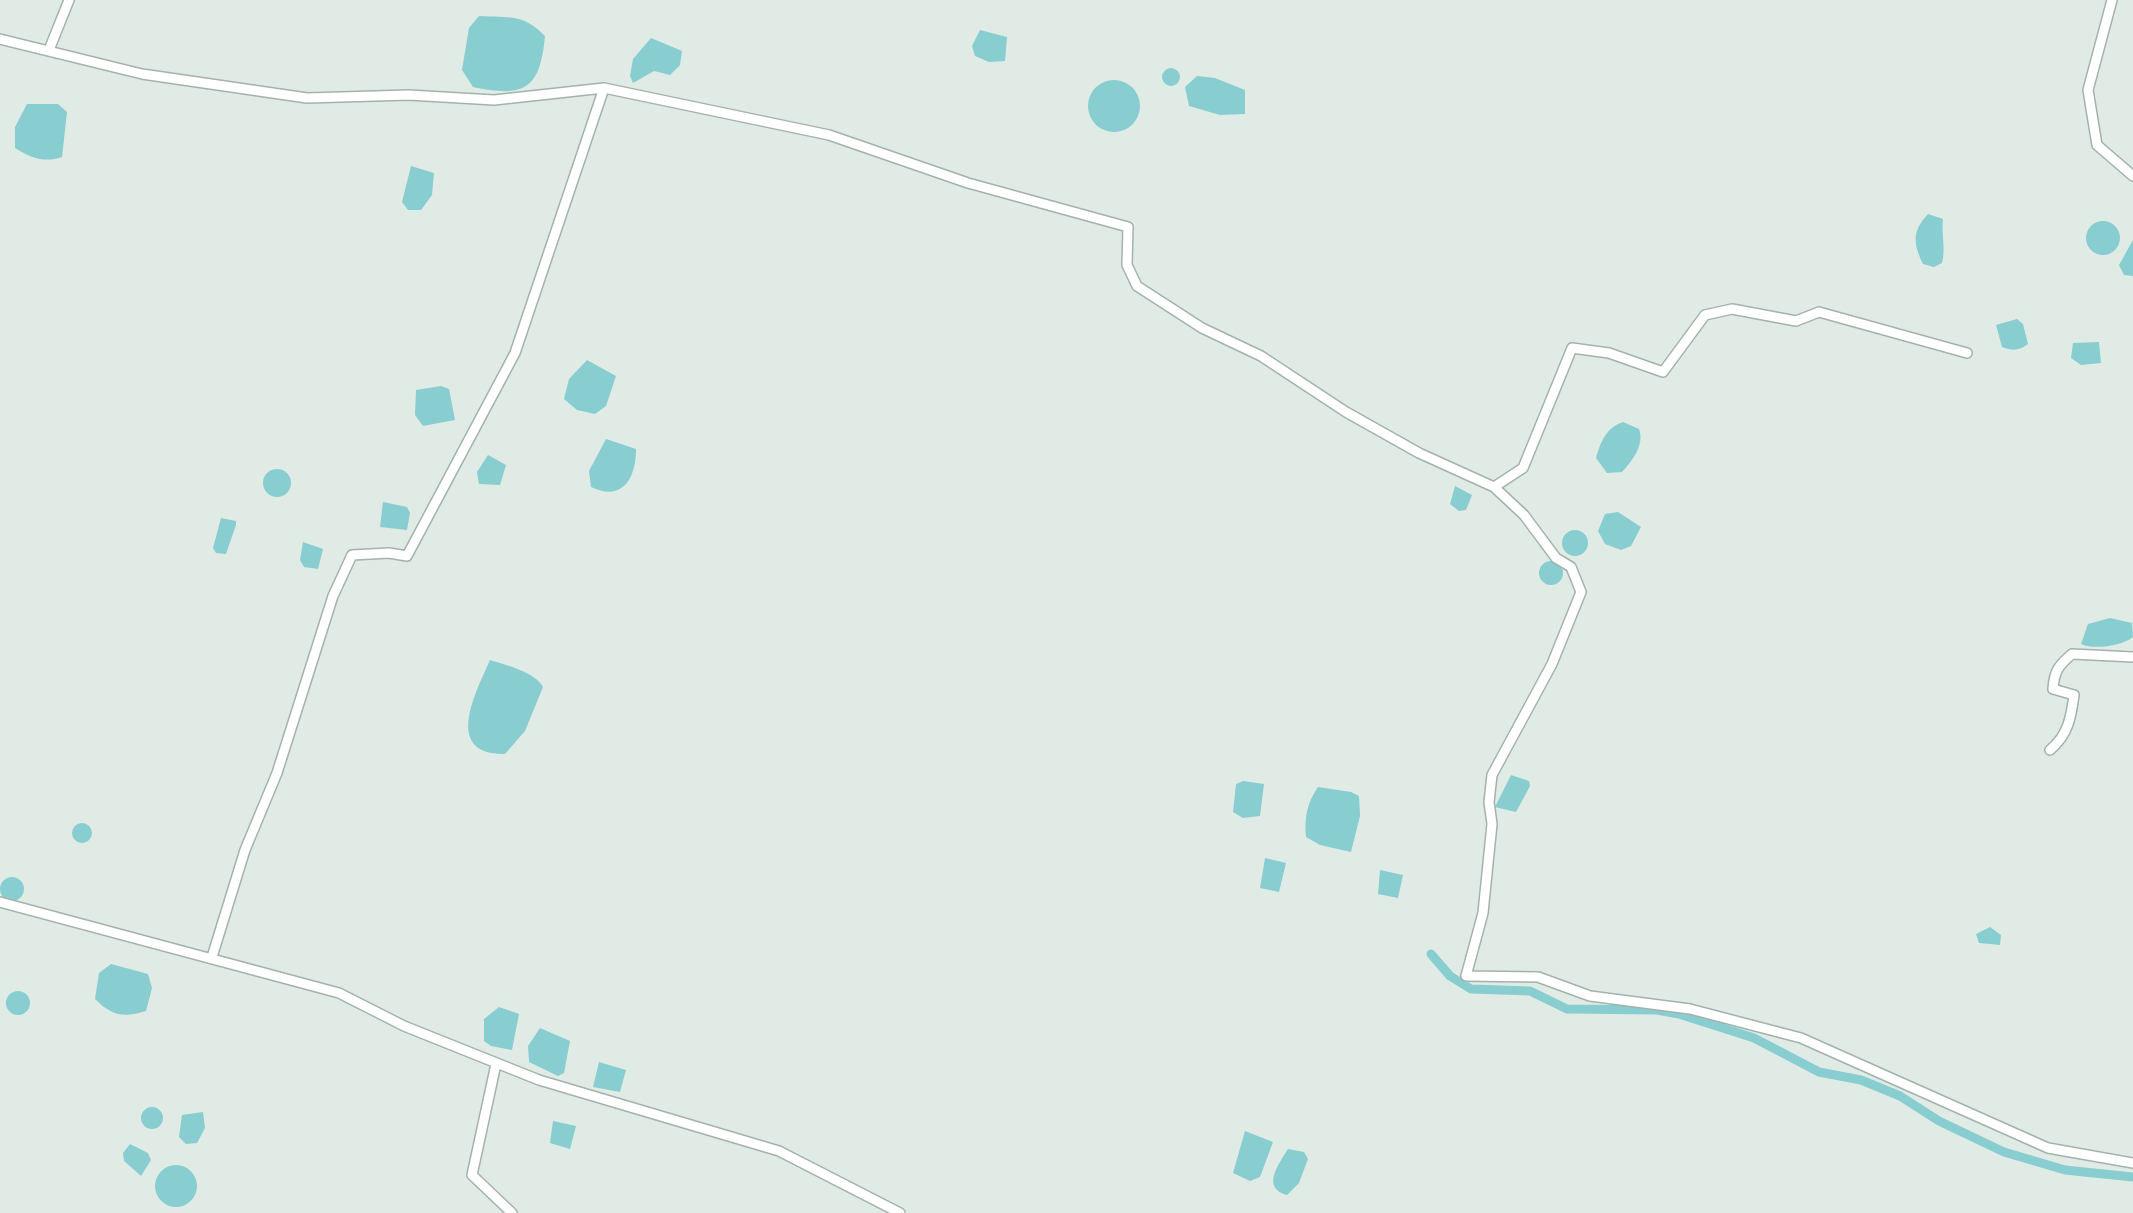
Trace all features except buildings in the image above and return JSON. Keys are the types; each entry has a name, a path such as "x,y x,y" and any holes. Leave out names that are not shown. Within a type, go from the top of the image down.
{"street":[{"path":"49,50 69,0"},
{"path":"2112,0 2088,90 2097,145 2133,176"},
{"path":"0,39 142,74 307,98 409,95 494,100 604,88 829,135 968,183 1128,227 1127,265 1137,286 1202,328 1261,356 1383,433 1494,487 1524,515 1556,558 1571,567 1581,592 1552,664 1492,775 1485,899 1466,976 1538,977 1590,996 1690,1009 1801,1038 2048,1148 2133,1163"},
{"path":"212,957 245,850 277,773 333,596 352,555 389,553 407,556 487,407 515,353 604,88"},
{"path":"1494,487 1523,468 1572,348 1609,353 1663,372 1705,315 1732,309 1796,321 1819,312 1967,353"},
{"path":"2050,750 2062,739 2071,719 2074,695 2053,689 2053,674 2060,664 2072,654 2133,657"},
{"path":"0,902 339,993 404,1026 496,1064 627,1107 663,1114 779,1151 900,1213"},
{"path":"496,1064 472,1175 512,1213"}],"water":[{"path":"479,16 522,20 545,36 539,68 527,86 505,91 473,87 462,70 469,28"},
{"path":"980,30 1007,37 1005,61 989,62 975,56 972,46"},
{"path":"651,38 682,51 680,65 670,75 654,71 633,83 630,76 633,59"},
{"path":"1167,68 1175,68 1180,77 1178,84 1167,86 1162,81 1162,73"},
{"path":"1197,76 1215,78 1245,90 1245,114 1220,115 1189,106 1185,87"},
{"path":"1114,80 1132,88 1140,106 1132,124 1114,132 1096,124 1088,106 1096,88"},
{"path":"27,104 58,104 67,112 62,157 49,160 38,158 15,148 15,127"},
{"path":"411,166 434,173 432,195 421,210 408,210 402,202"},
{"path":"1928,214 1943,219 1942,263 1934,267 1923,264 1916,243 1919,226"},
{"path":"2103,221 2115,226 2120,238 2115,250 2103,255 2091,250 2086,238 2091,226"},
{"path":"2133,240 2133,276 2124,275 2119,265"},
{"path":"2017,319 2023,324 2028,344 2016,350 2002,347 1996,325"},
{"path":"2099,342 2101,363 2081,365 2071,358 2073,343"},
{"path":"587,360 616,376 606,406 595,414 577,410 564,399 569,379"},
{"path":"441,386 449,389 455,420 423,426 415,415 416,390"},
{"path":"1623,422 1639,429 1639,447 1622,472 1607,473 1596,458 1608,432"},
{"path":"606,439 636,449 630,478 625,485 611,492 591,487 589,471"},
{"path":"488,455 506,465 500,485 479,484 477,472"},
{"path":"277,469 287,473 291,483 287,493 277,497 267,493 263,483 267,473"},
{"path":"1455,486 1472,495 1466,510 1459,511 1450,504"},
{"path":"383,502 407,507 410,513 407,530 380,527"},
{"path":"1618,512 1641,527 1631,546 1621,550 1605,544 1598,531 1605,514"},
{"path":"221,518 236,521 226,554 216,553 213,548"},
{"path":"1575,530 1584,534 1588,543 1584,552 1575,556 1566,552 1562,543 1566,534"},
{"path":"303,542 323,549 318,569 304,567 300,560"},
{"path":"1551,561 1559,565 1563,573 1559,581 1551,585 1543,581 1539,573 1543,565"},
{"path":"2110,618 2132,623 2133,637 2108,646 2081,644 2088,624"},
{"path":"490,660 527,673 543,687 525,731 505,754 486,752 474,744 469,733 472,704"},
{"path":"1511,775 1529,781 1530,786 1516,812 1495,807"},
{"path":"1243,781 1264,784 1260,816 1243,818 1233,812 1236,784"},
{"path":"1318,787 1359,796 1360,816 1351,852 1320,845 1306,837 1307,811"},
{"path":"82,823 89,826 92,833 89,840 82,843 75,840 72,833 75,826"},
{"path":"1265,858 1286,863 1279,892 1260,888"},
{"path":"1380,870 1403,875 1398,898 1378,894"},
{"path":"12,877 21,880 24,889 21,898 12,901 3,898 0,889 3,880"},
{"path":"1990,927 2001,935 2000,945 1979,943 1976,934"},
{"path":"111,964 148,974 152,988 146,1011 119,1014 95,999 99,973"},
{"path":"18,991 27,994 30,1003 27,1012 18,1015 9,1012 6,1003 9,994"},
{"path":"499,1007 519,1014 512,1050 491,1046 484,1041 484,1019"},
{"path":"540,1028 570,1041 564,1073 558,1076 529,1062 528,1046"},
{"path":"599,1062 626,1070 620,1092 593,1087"},
{"path":"152,1107 160,1110 163,1118 160,1126 152,1129 144,1126 141,1118 144,1110"},
{"path":"203,1112 205,1128 197,1143 186,1144 179,1137 182,1115"},
{"path":"553,1121 576,1126 570,1149 550,1143"},
{"path":"1245,1131 1273,1142 1260,1177 1250,1181 1233,1173"},
{"path":"130,1144 148,1153 151,1160 141,1176 124,1161 123,1153"},
{"path":"1288,1149 1304,1152 1308,1159 1299,1183 1287,1195 1279,1192 1273,1182 1276,1169"},
{"path":"176,1165 191,1171 197,1186 191,1201 176,1207 161,1201 155,1186 161,1171"}],"waterway":[{"path":"1431,954 1450,976 1471,989 1530,991 1567,1009 1657,1010 1679,1014 1754,1038 1819,1072 1861,1080 1900,1096 1939,1121 2004,1152 2065,1170 2133,1177"}]}
